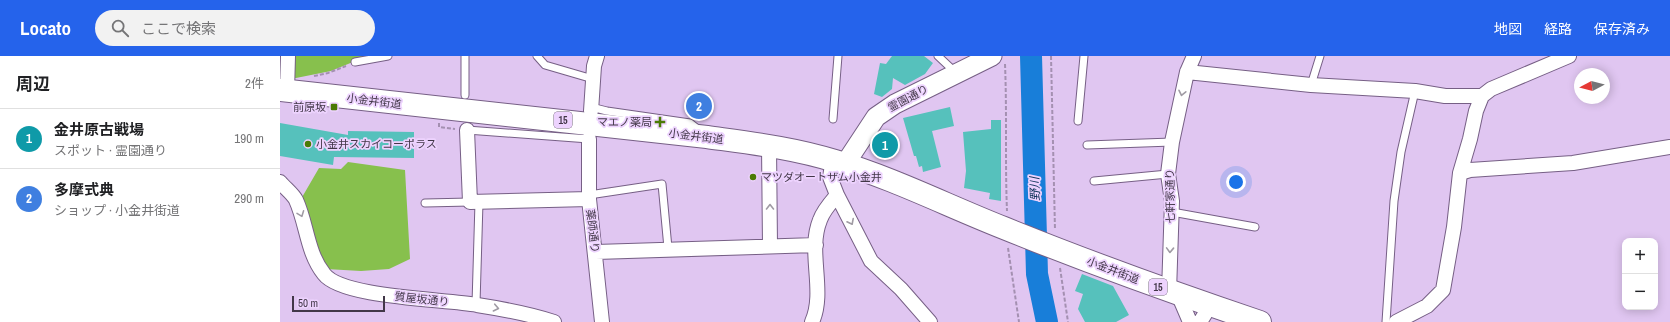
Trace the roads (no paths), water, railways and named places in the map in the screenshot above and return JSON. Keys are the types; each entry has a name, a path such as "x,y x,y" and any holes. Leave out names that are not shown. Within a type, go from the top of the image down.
{"main road":[{"name":"小金井街道","path":"284,90 707,137 769,146 839,162 931,196 1006,231 1058,248 1176,294 1204,313 1260,322"}],"street":[{"path":"284,90 288,56"},
{"path":"591,109 593,79 597,56"},
{"name":"七軒家通り","path":"1190,322 1176,294 1172,191 1168,174 1172,142 1187,72 1194,56"},
{"path":"1396,322 1427,306 1443,290 1454,227 1460,173 1476,111 1482,96 1492,89 1569,56"},
{"name":"霊園通り","path":"839,162 876,117 895,104 957,73 998,60"},
{"path":"1187,72 1311,85 1415,91 1445,96 1482,96"},
{"path":"467,130 474,202 589,197"},
{"name":"薬師通り","path":"589,139 589,197 596,252 602,322"},
{"path":"769,146 770,246"},
{"path":"1460,173 1470,170 1573,163 1670,147"},
{"path":"839,162 830,178 871,261 901,290 930,322"},
{"name":"質屋坂通り","path":"280,182 295,199 305,225 313,255 324,275 337,283 364,291 476,304 554,322"},
{"path":"812,322 817,298 816,245 819,221 837,194"},
{"path":"596,252 668,248 816,245"}],"lane":[{"path":"355,62 388,56"},
{"path":"465,56 465,95"},
{"path":"537,56 545,65 593,79"},
{"path":"833,119 838,56"},
{"path":"938,56 957,73"},
{"path":"1078,120 1084,56"},
{"path":"1311,85 1320,56"},
{"path":"1386,322 1394,202 1401,152 1415,91"},
{"path":"591,109 690,123 707,137"},
{"path":"467,130 589,139"},
{"path":"1087,145 1172,142"},
{"path":"1094,182 1168,174"},
{"path":"589,197 662,184 668,248"},
{"path":"425,203 474,202 476,304"},
{"path":"1172,212 1255,227"}],"waterway":[{"name":"野川","path":"1031,56 1037,274 1047,322"}],"place":[{"name":"多摩式典","path":"699,106"},
{"name":"前原坂","path":"334,107"},
{"name":"マエノ薬局","path":"660,122"},
{"name":"小金井スカイコーポラス","path":"308,144"},
{"name":"金井原古戦場","path":"885,145"},
{"name":"マツダオートザム小金井","path":"753,177"}]}
